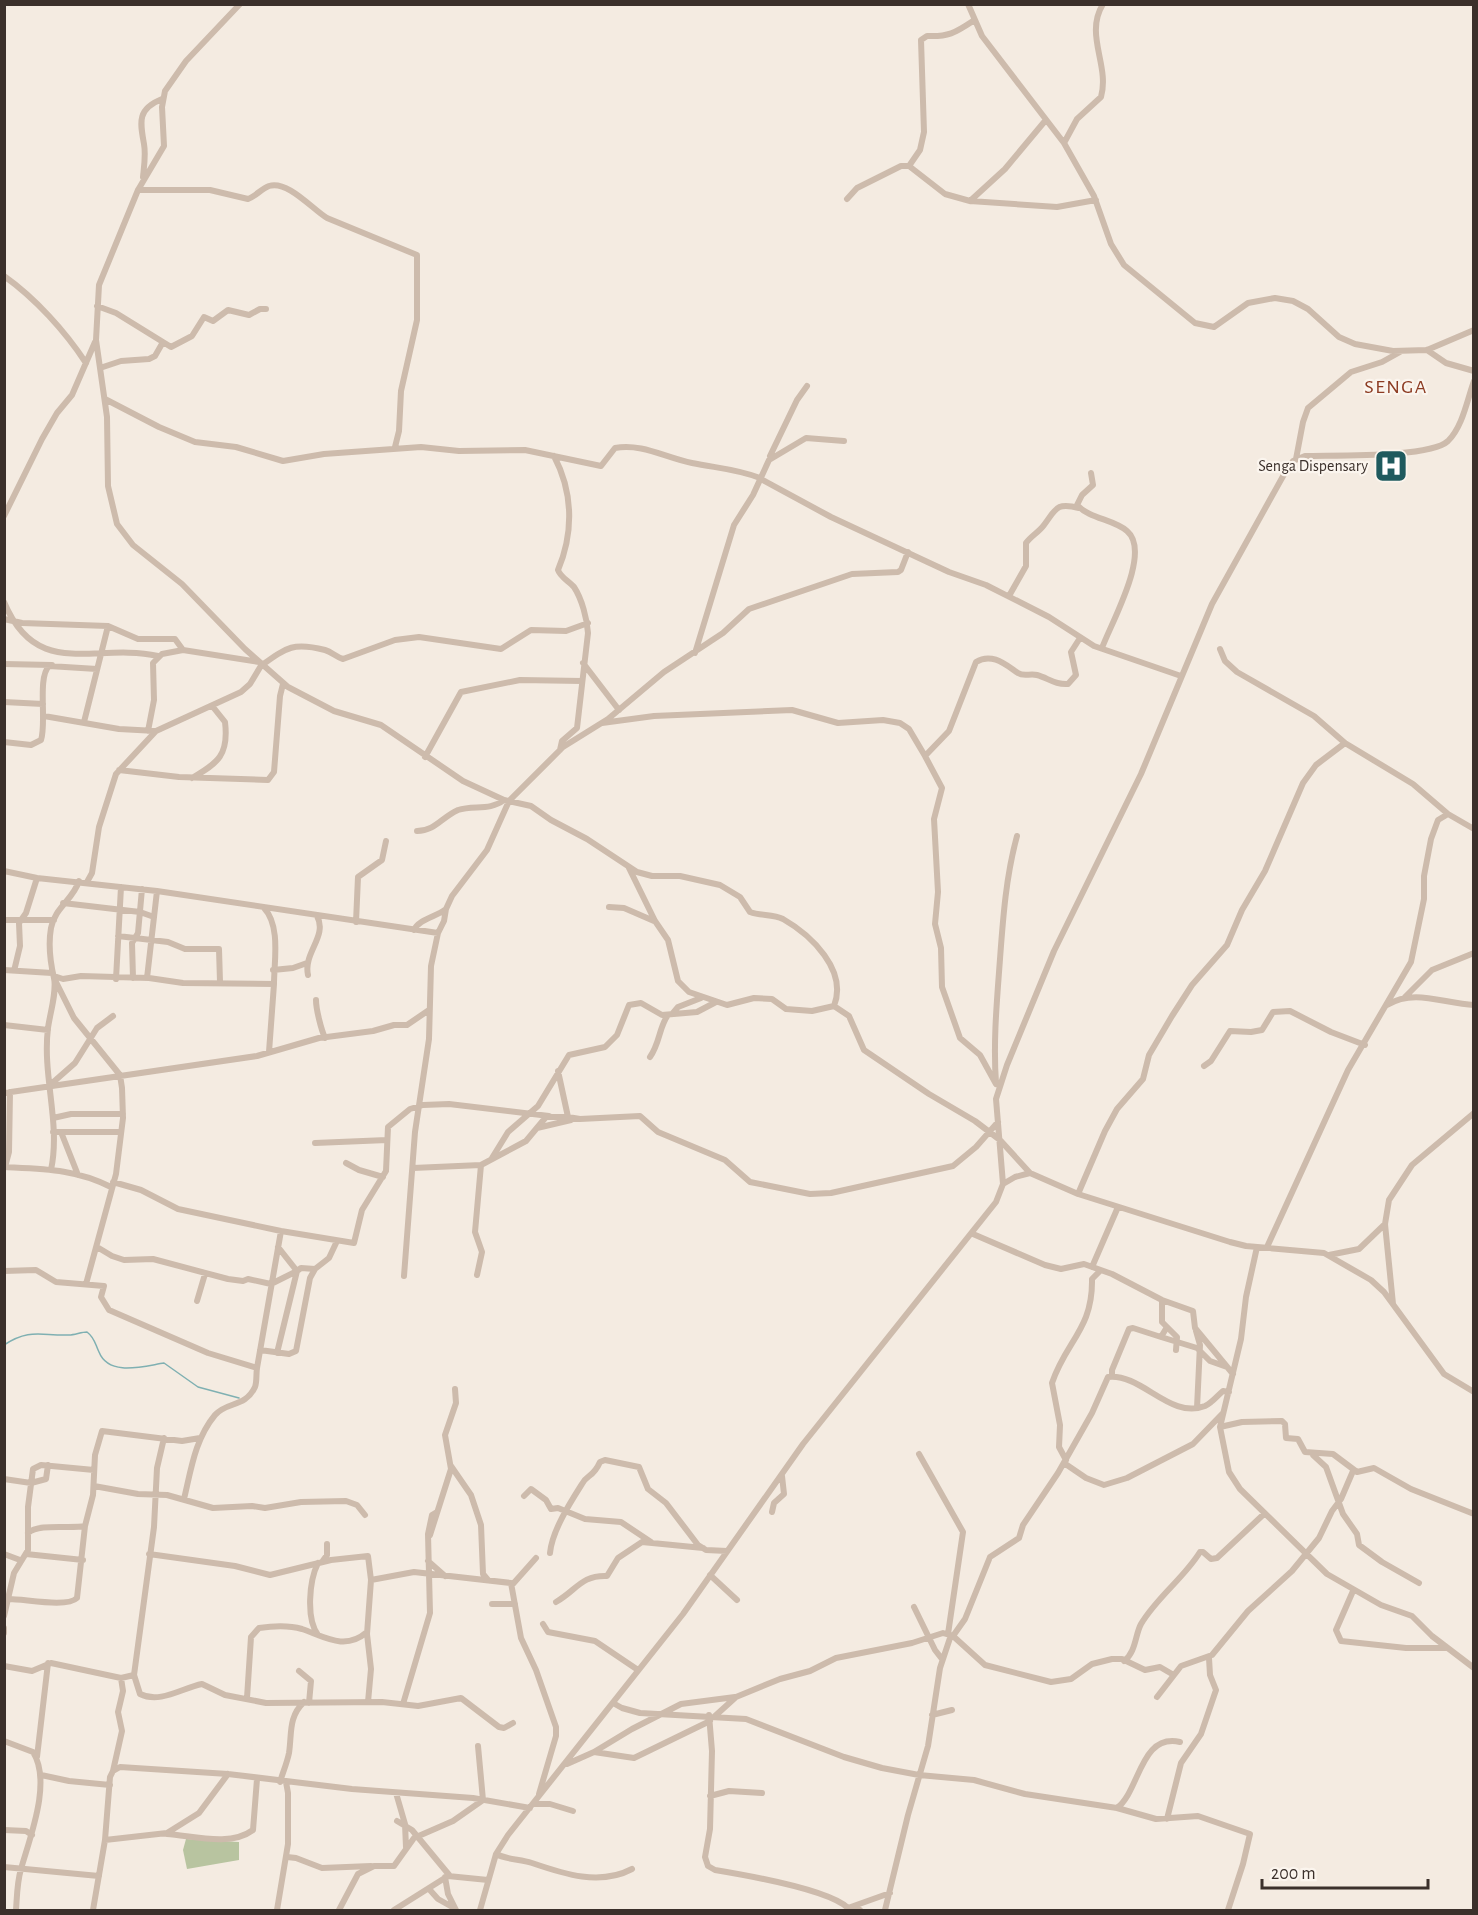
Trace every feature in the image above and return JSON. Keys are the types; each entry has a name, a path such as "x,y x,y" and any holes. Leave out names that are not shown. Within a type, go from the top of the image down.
{"street":[{"path":"240,4 176,73 162,99 164,146 138,190 99,285 96,340 105,399 108,486 117,524 133,545 182,584 283,684 334,711 381,725 463,781 507,800 531,806 629,867 652,876 675,875 720,885 740,897 750,912 782,919 807,938 827,959 836,977 837,995 834,1006"},
{"path":"968,4 973,21 1045,121 1064,143 1096,200 1112,244 1124,265 1195,323 1214,327 1248,303 1283,298 1308,309 1339,337 1356,344 1401,352 1427,350 1473,330"},
{"path":"1064,143 1077,119 1101,97 1103,79 1094,32 1103,4"},
{"path":"909,166 920,150 924,132 921,40 927,36 941,37 956,33 973,21"},
{"path":"143,181 145,146 140,124 144,111 151,104 162,99"},
{"path":"970,201 1005,169 1045,121"},
{"path":"847,199 857,188 877,176 896,167 909,166 945,194 970,201 1057,207 1096,200"},
{"path":"138,190 210,190 248,199 271,186 279,187 295,193 314,211 327,218 417,255 417,320 401,392 400,423 395,447"},
{"path":"4,276 28,295 87,360"},
{"path":"98,306 116,313 171,347 192,336 204,317 213,321 230,310 237,315 249,315 260,309 266,309"},
{"path":"4,516 28,465 57,413 72,395 96,340"},
{"path":"100,368 120,361 149,359 155,356 163,342"},
{"path":"1427,350 1446,363 1473,371"},
{"path":"1296,459 1302,422 1308,408 1351,372 1382,362 1401,352"},
{"path":"87,360 99,358"},
{"path":"998,1092 1054,951 1141,774 1181,676 1222,585 1246,547 1287,469 1296,459 1305,456 1411,452 1446,443 1457,429 1473,381"},
{"path":"695,654 734,525 753,495 797,400 807,386"},
{"path":"105,399 159,427 195,442 236,447 283,461 324,453 395,447 459,451 525,450 602,466 615,448 640,448 690,463 742,471 760,478 812,508 1009,596 1080,638 1181,676"},
{"path":"769,460 806,438 844,441"},
{"path":"554,456 566,482 569,513 568,540 558,570 559,574 573,587 588,623 577,728 562,741 560,750"},
{"path":"1080,508 1077,505 1079,499 1093,485 1090,473"},
{"path":"1009,596 1026,566 1026,543 1044,525 1051,512 1062,506 1080,508 1124,528 1133,537 1136,548 1128,585 1102,648"},
{"path":"417,831 428,832 460,810 488,807 507,800 560,750 602,723 664,672 695,654 749,609 852,574 898,572 908,552"},
{"path":"4,602 13,620 28,638 44,649 84,654 120,651 158,656 183,650 261,663"},
{"path":"4,619 108,626 138,639 175,639 183,650"},
{"path":"44,716 148,731 156,730 213,707 245,689 261,663 283,649 293,646 324,650 343,658 395,640 419,636 501,650 531,630 566,631 588,623"},
{"path":"84,722 108,626"},
{"path":"925,756 949,731 976,662 981,659 1001,661 1007,663 1019,674 1038,675 1059,685 1068,684 1076,675 1071,652 1080,638"},
{"path":"1220,649 1225,661 1237,672 1314,716 1345,743 1413,784 1448,814 1473,829"},
{"path":"148,731 154,694 153,663 158,656"},
{"path":"583,663 619,710"},
{"path":"4,664 97,669"},
{"path":"4,742 27,746 39,742 44,716 45,671 53,665"},
{"path":"425,757 461,692 520,680 582,681"},
{"path":"118,770 192,778 263,781 272,777 283,684"},
{"path":"4,702 43,704"},
{"path":"192,778 217,763 224,752 225,722 213,707"},
{"path":"602,723 654,716 792,710 838,723 883,720 900,723 909,729 942,788 934,819 938,892 935,924 940,948 942,987 960,1038 980,1055 996,1084"},
{"path":"87,882 92,873 99,827 118,770 142,749 156,730"},
{"path":"1078,1194 1105,1131 1118,1109 1143,1079 1149,1055 1172,1016 1192,985 1227,945 1242,910 1265,871 1303,783 1316,765 1345,743"},
{"path":"404,1275 417,1106 429,1039 431,966 438,933 456,888 487,850 507,800"},
{"path":"1267,1247 1348,1070 1365,1045 1413,956 1431,838 1438,820 1448,814"},
{"path":"1004,1184 998,1122 995,1016 1002,926 1017,836"},
{"path":"356,922 358,877 382,860 386,841"},
{"path":"629,867 655,921 668,940 678,981 689,992 716,1002 735,1005 754,998 765,998 777,1001 783,1008 812,1011 834,1006 849,1016 864,1050 1000,1140 1030,1173 1078,1194 1230,1242 1257,1247 1328,1255 1359,1249 1385,1224"},
{"path":"4,871 37,878 157,891 438,933"},
{"path":"14,971 20,946 20,921 26,913 37,878"},
{"path":"51,1170 53,1118 49,1085 48,1030 53,976 50,945 54,920 63,903 73,896 78,881"},
{"path":"116,979 121,887"},
{"path":"133,978 134,937 138,933 142,890"},
{"path":"147,978 157,891"},
{"path":"63,903 140,912 154,917"},
{"path":"609,907 624,908 655,921"},
{"path":"263,908 270,916 275,949 270,1052"},
{"path":"414,930 421,922 438,916 446,909"},
{"path":"309,975 308,963 320,930 317,916"},
{"path":"4,920 54,920"},
{"path":"118,936 168,942 190,950 219,949 220,982"},
{"path":"1387,1005 1405,997 1431,970 1473,953"},
{"path":"273,970 293,968 308,963"},
{"path":"4,970 53,976 147,978 176,983 274,984"},
{"path":"53,976 74,1018 120,1075 123,1114 121,1132 112,1185 86,1284"},
{"path":"1405,997 1446,1000 1473,1005"},
{"path":"650,1057 659,1043 663,1023 678,1007 702,998"},
{"path":"316,1000 316,1012 322,1022 325,1038"},
{"path":"492,1158 508,1132 538,1106 569,1055 598,1050 612,1042 629,1005 641,1003 662,1015 697,1012 716,1002"},
{"path":"429,1010 407,1025 394,1025 325,1038 270,1052 177,1070 120,1075 7,1093 9,1145 5,1167 66,1171 93,1177 112,1185 141,1190 178,1209 281,1231 354,1243 357,1240 362,1210 383,1177 388,1161 387,1132 391,1123 417,1106 449,1104 572,1118 640,1116 658,1131 689,1144 705,1154 725,1160 750,1182 810,1194 831,1192 953,1166 990,1133 998,1122"},
{"path":"1203,1066 1211,1060 1230,1031 1251,1032 1262,1029 1273,1012 1278,1010 1297,1012 1331,1032 1352,1038 1365,1045"},
{"path":"49,1085 75,1063 97,1028 113,1016"},
{"path":"4,1025 48,1030"},
{"path":"558,1071 572,1118"},
{"path":"1393,1304 1385,1224 1389,1200 1412,1165 1473,1113"},
{"path":"53,1118 71,1114 123,1114"},
{"path":"413,1168 481,1166 526,1141 549,1116"},
{"path":"537,1128 572,1118"},
{"path":"53,1132 121,1132"},
{"path":"61,1132 78,1175"},
{"path":"315,1143 387,1140"},
{"path":"346,1163 359,1170 383,1177"},
{"path":"477,1275 482,1252 475,1232 481,1166"},
{"path":"480,1911 496,1854 710,1575 817,1426 973,1234 990,1210 1004,1184 1015,1177 1030,1173"},
{"path":"1092,1267 1118,1207"},
{"path":"184,1499 200,1438 215,1414 222,1409 244,1402 256,1384 281,1231"},
{"path":"973,1234 1045,1265 1061,1269 1083,1264 1118,1276 1162,1300 1192,1311 1200,1350 1197,1408"},
{"path":"260,1350 294,1353 298,1347 310,1278 315,1269 329,1258 337,1241"},
{"path":"97,1247 118,1258 153,1259 205,1274 271,1284 301,1268 315,1269"},
{"path":"278,1247 297,1271"},
{"path":"1257,1247 1220,1427 1229,1472 1240,1489 1264,1514 1307,1552 1327,1574 1381,1605 1412,1616 1473,1668"},
{"path":"1328,1255 1371,1280 1393,1304 1444,1374 1473,1392"},
{"path":"4,1272 36,1270 56,1282 104,1286 101,1297 104,1305 118,1314 208,1353 257,1368"},
{"path":"277,1353 297,1271"},
{"path":"1100,1271 1092,1279 1092,1300 1088,1317 1052,1383 1060,1425 1059,1447 1065,1462 1086,1478 1104,1485 1126,1478 1193,1444 1223,1413"},
{"path":"196,1301 205,1274"},
{"path":"1162,1300 1162,1322 1177,1337 1176,1350"},
{"path":"1161,1336 1167,1327"},
{"path":"1112,1376 1112,1370 1129,1329 1133,1328 1200,1350 1210,1361 1231,1371"},
{"path":"1195,1328 1231,1371"},
{"path":"1112,1376 1178,1406 1197,1408 1209,1404 1223,1391 1229,1392"},
{"path":"564,1766 685,1702 736,1697 780,1679 810,1671 836,1658 950,1635 965,1619 990,1557 1019,1538 1025,1522 1065,1462 1097,1404 1106,1379 1112,1376"},
{"path":"455,1389 456,1403 445,1435 451,1466 474,1502 481,1525 483,1574 489,1580"},
{"path":"1220,1427 1242,1422 1282,1421 1286,1424 1286,1437 1298,1439 1303,1450 1325,1464 1343,1514 1357,1533 1359,1545 1382,1563 1419,1583"},
{"path":"9,1599 72,1603 78,1595 85,1526 94,1486 94,1470 102,1431 182,1441 200,1438"},
{"path":"138,1691 134,1676 155,1495 164,1438"},
{"path":"885,1911 928,1746 942,1659 950,1635 963,1532 918,1454"},
{"path":"1311,1454 1333,1454 1353,1471 1374,1468 1411,1489 1473,1514"},
{"path":"550,1553 557,1525 582,1484 595,1474 602,1461 639,1467 648,1489 666,1503 703,1548"},
{"path":"4,1616 14,1573 26,1554 33,1469 38,1465 48,1465 94,1470"},
{"path":"4,1479 31,1483 46,1479 48,1465"},
{"path":"403,1704 429,1617 429,1544 451,1466"},
{"path":"1157,1697 1172,1674 1184,1664 1209,1658 1248,1611 1292,1571 1319,1538 1332,1511 1340,1501 1353,1471"},
{"path":"772,1512 774,1503 784,1494 782,1476"},
{"path":"94,1486 184,1499 217,1509 252,1506 265,1508 302,1502 346,1501 357,1505 364,1515"},
{"path":"524,1496 527,1489 533,1490 546,1500 551,1509 558,1508 582,1519 621,1522 651,1542"},
{"path":"1124,1661 1130,1654 1140,1625 1180,1575 1194,1563 1200,1552 1211,1559 1217,1558 1264,1514"},
{"path":"28,1533 42,1526 59,1528 85,1526"},
{"path":"556,1602 571,1594 588,1577 607,1576 618,1557 642,1542 727,1551"},
{"path":"318,1635 311,1619 313,1585 320,1563 327,1555 327,1545"},
{"path":"414,1572 423,1566 429,1553"},
{"path":"4,1554 21,1560"},
{"path":"26,1554 35,1557 83,1560"},
{"path":"149,1554 235,1566 270,1575 366,1555 369,1559 371,1580 367,1632 371,1670 368,1702"},
{"path":"512,1585 536,1558"},
{"path":"428,1561 446,1576"},
{"path":"371,1580 414,1572 507,1582 512,1585"},
{"path":"710,1575 737,1599"},
{"path":"512,1585 521,1638 536,1670 556,1727 556,1736 538,1798"},
{"path":"1353,1591 1336,1630 1341,1641 1406,1648 1447,1647"},
{"path":"492,1604 515,1604"},
{"path":"914,1607 942,1659"},
{"path":"543,1624 548,1632 595,1641 638,1670"},
{"path":"247,1698 251,1637 259,1628 280,1627 343,1642 369,1641"},
{"path":"4,1628 4,1633"},
{"path":"358,1640 367,1632"},
{"path":"950,1635 986,1665 1051,1682 1071,1679 1092,1664 1112,1659 1143,1669 1160,1667 1172,1674"},
{"path":"1167,1819 1181,1764 1200,1734 1216,1690 1210,1675 1209,1658"},
{"path":"4,1666 32,1671 48,1663 121,1678 134,1685 147,1698 155,1698 202,1684 225,1695 266,1703 286,1701 368,1702 418,1706 461,1698 499,1727 504,1728 513,1723"},
{"path":"16,1911 21,1869 32,1835 41,1775 37,1757 48,1663"},
{"path":"277,1911 287,1857 288,1802 283,1782 289,1752 290,1726 294,1715 306,1702 311,1681 299,1671"},
{"path":"121,1678 134,1676"},
{"path":"93,1910 105,1840 110,1785 122,1731 118,1719 123,1691 121,1678"},
{"path":"594,1752 632,1759 711,1718 736,1697"},
{"path":"286,1701 294,1715"},
{"path":"613,1703 630,1712 746,1719 844,1757 919,1775 955,1777 1025,1794 1117,1808 1148,1818 1198,1816 1250,1834 1228,1911"},
{"path":"932,1715 952,1710"},
{"path":"711,1718 710,1829 705,1857 709,1867 777,1881 837,1900 848,1909 860,1911"},
{"path":"4,1741 31,1749 37,1757"},
{"path":"1117,1808 1128,1797 1147,1755 1168,1741 1180,1742"},
{"path":"478,1746 483,1800"},
{"path":"113,1771 120,1767 228,1774 283,1782 532,1806 550,1804 573,1811"},
{"path":"166,1833 199,1813 228,1774"},
{"path":"41,1775 69,1781 110,1785"},
{"path":"105,1840 166,1833 206,1838 247,1835 254,1830 257,1779"},
{"path":"710,1796 729,1791 762,1793"},
{"path":"396,1793 405,1824 406,1847"},
{"path":"287,1857 322,1868 394,1866 406,1847 418,1836 453,1821 483,1800"},
{"path":"397,1821 405,1824 418,1836 448,1876 448,1894 455,1910"},
{"path":"105,1829 121,1838"},
{"path":"4,1830 26,1831 32,1835"},
{"path":"496,1854 506,1859 531,1863 578,1876 614,1878 632,1869"},
{"path":"339,1910 358,1874 366,1866"},
{"path":"358,1874 374,1866"},
{"path":"4,1867 99,1876"},
{"path":"394,1911 448,1876 488,1880"},
{"path":"429,1889 438,1899 455,1910"},
{"path":"848,1909 890,1893"}],"green space":[{"path":"186,1839 239,1842 239,1860 187,1869 183,1850"}],"waterway":[{"path":"4,1345 21,1336 69,1335 87,1332 104,1360 111,1365 128,1368 164,1363 198,1387 239,1398"}],"place":[{"name":"Senga Dispensary","path":"1391,466"}],"district":[{"name":"SENGA","path":"1396,387"}]}
